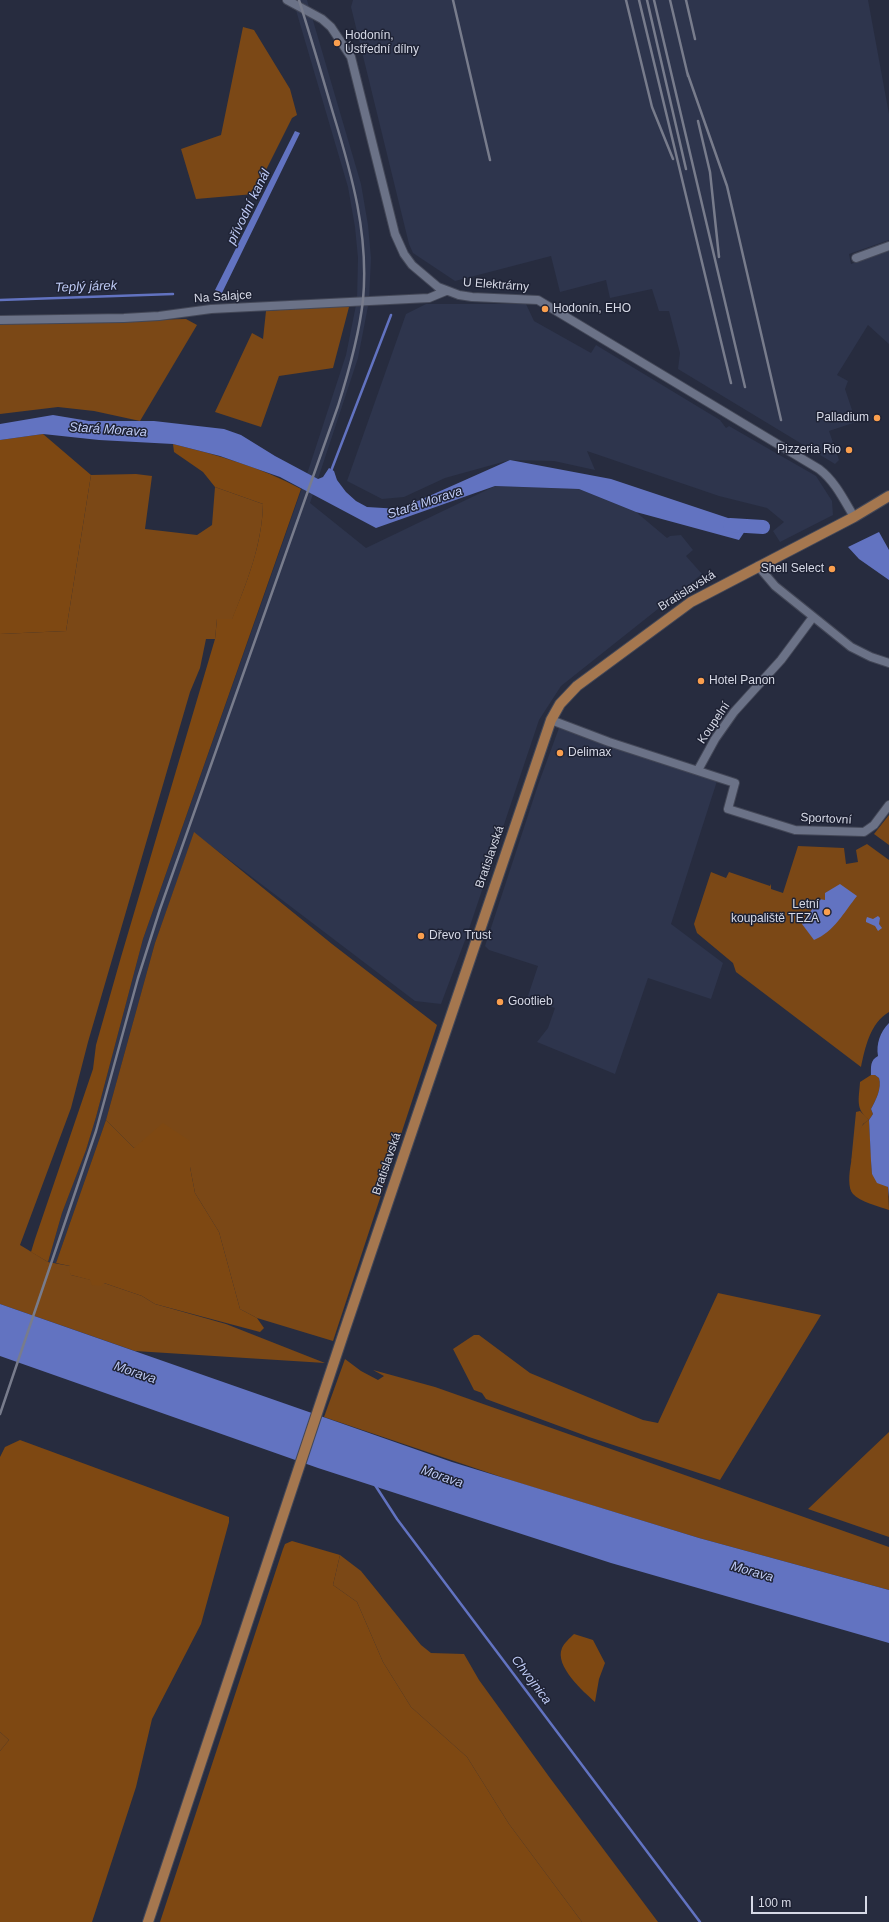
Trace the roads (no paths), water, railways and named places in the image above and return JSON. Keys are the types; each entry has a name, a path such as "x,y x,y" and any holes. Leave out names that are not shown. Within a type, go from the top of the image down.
{"main road":[{"name":"Bratislavská","path":"148,1922 337,1352 551,720 566,696 609,662 691,602 854,517 889,496"}],"street":[{"name":"U Elektrárny","path":"287,0 322,19 331,27 339,38 354,66 395,234 404,254 421,274 446,291 472,297 538,300 819,469 828,476 837,488 854,517"},
{"path":"856,258 889,246"},
{"name":"Na Salajce","path":"0,320 159,316 217,308 429,298 446,291"},
{"path":"758,566 775,586 851,647 871,657 889,663"},
{"name":"Koupelní","path":"698,770 715,739 734,712 781,660 813,617"},
{"path":"551,720 609,742 698,770"},
{"name":"Sportovní","path":"698,770 735,784 728,809 796,830 859,832 870,829 889,805"}],"water":[{"path":"295,131 300,133 222,293 215,290"},
{"path":"53,415 89,421 154,421 224,429 241,435 275,456 318,479 323,477 329,468 334,471 337,480 346,492 356,501 367,507 400,509 510,460 611,479 749,525 739,540 636,512 579,489 495,486 376,528 280,477 220,456 173,444 99,440 43,434 0,440 0,424"},
{"path":"879,532 889,550 889,580 859,559 848,547"},
{"name":"Letní koupaliště TEZA","path":"840,884 857,896 833,927 814,940 802,924 819,899 825,900 825,893"},
{"path":"878,916 880,918 879,924 882,928 878,931 875,926 866,922 866,920 867,917 873,919"},
{"path":"889,1023 889,1197 888,1187 877,1183 872,1174 869,1120 873,1114 871,1109 877,1098 880,1086 879,1078 875,1075 871,1075 872,1064 878,1056 878,1043 881,1034"},
{"name":"Morava","path":"0,1304 452,1462 699,1538 889,1590 889,1643 611,1563 318,1468 0,1356"}],"waterway":[{"name":"Teplý járek","path":"0,300 173,294"},
{"path":"331,471 391,315"},
{"name":"Stará Morava","path":"730,525 763,527"},
{"name":"Chvojnica","path":"375,1485 397,1519 700,1922"}],"railway":[{"path":"0,1414 96,1131 138,978 160,909 338,406 350,367 356,340 363,300 364,276 364,252 357,205 347,159 299,0"},
{"path":"453,0 490,160"},
{"path":"626,0 652,107 673,159"},
{"path":"639,0 731,383"},
{"path":"647,0 686,169"},
{"path":"654,0 745,387"},
{"path":"670,0 688,76"},
{"path":"686,0 695,39"},
{"path":"687,72 727,186 781,420"},
{"path":"698,121 710,172 719,257"}],"place":[{"name":"Hodonín, Ústřední dílny","path":"337,43"},
{"name":"Hodonín, EHO","path":"545,309"},
{"name":"Palladium","path":"877,418"},
{"name":"Pizzeria Rio","path":"849,450"},
{"name":"Shell Select","path":"832,569"},
{"name":"Hotel Panon","path":"701,681"},
{"name":"Delimax","path":"560,753"},
{"name":"Letní koupaliště TEZA","path":"827,912"},
{"name":"Dřevo Trust","path":"421,936"},
{"name":"Gootlieb","path":"500,1002"}],"water label":[{"name":"přívodní kanál","path":"249,207"}]}
